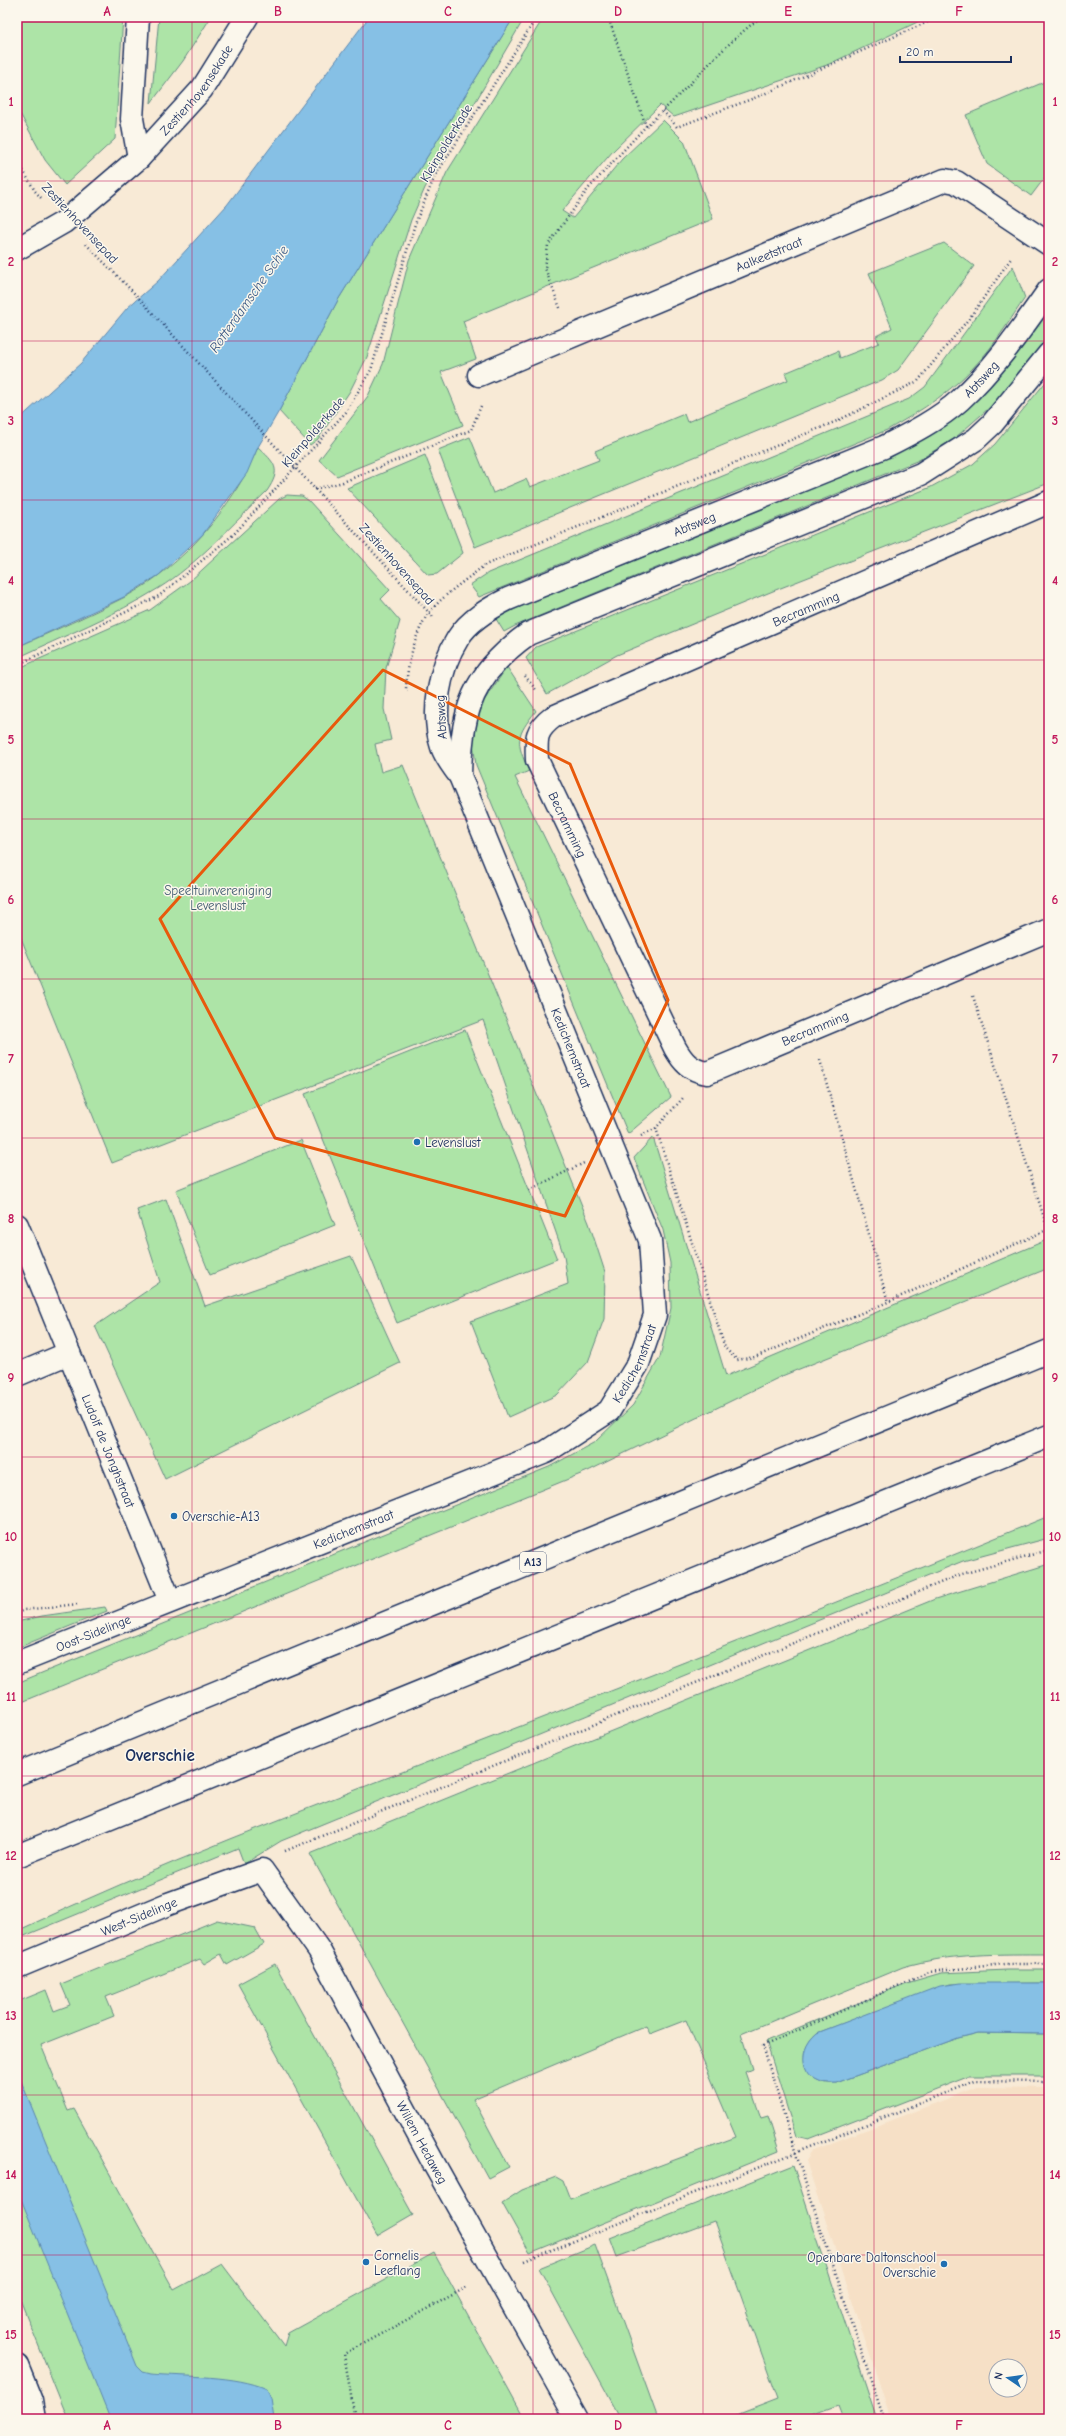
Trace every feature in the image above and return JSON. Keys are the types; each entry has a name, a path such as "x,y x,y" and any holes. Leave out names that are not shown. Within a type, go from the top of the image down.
{"main road":[{"path":"138,17 132,119 139,158"},
{"name":"Zestienhovensekade","path":"17,249 64,222 139,158 202,89 247,17"},
{"name":"Aalkeetstraat","path":"479,375 944,180 956,182 1049,244"},
{"name":"Abtsweg","path":"460,776 449,762 442,748 439,729 440,687 449,654 457,638 473,621 508,599 884,447 913,432 959,401 976,384 1018,334 1049,290"},
{"name":"Abtsweg","path":"460,776 460,742 468,708 475,691 487,670 505,650 528,634 921,474 976,439 992,424 1049,354"},
{"name":"Becramming","path":"1049,502 553,717 540,727 536,743 537,760 675,1048 683,1061 695,1071 707,1073 964,967 1049,930"},
{"name":"Kedichemstraat","path":"170,1601 546,1452 609,1411 638,1364 654,1315 650,1240 460,776"},
{"name":"Ludolf de Jonghstraat","path":"17,1225 170,1601"},
{"name":"A13","path":"17,1774 1049,1350"},
{"path":"17,1375 69,1353"},
{"path":"17,1856 1049,1436"},
{"name":"Oost-Sidelinge","path":"17,1663 170,1601"},
{"name":"West-Sidelinge","path":"17,1968 168,1904 262,1870"},
{"name":"Willem Hedaweg","path":"262,1870 319,1950 434,2164 496,2272 577,2419"},
{"path":"17,2366 31,2401 34,2419"}],"path":[{"name":"Kleinpolderkade","path":"17,664 159,596 234,534 346,412 371,370 415,224 435,176 537,17"},
{"path":"608,17 646,126"},
{"path":"570,336 545,268 548,245 588,189 646,126 663,112 737,35 761,17"},
{"path":"663,112 677,127 757,97 939,17"},
{"name":"Zestienhovensepad","path":"17,160 35,192 135,294 275,448 296,468 428,614 457,638"},
{"path":"406,699 406,685 413,646 428,614 455,588 485,565 837,421 918,381 972,316 1030,232"},
{"path":"314,489 343,482 471,430 483,400 479,375"},
{"path":"505,650 544,700 553,717"},
{"path":"656,1128 725,1348 737,1360 754,1357 888,1302 1049,1229 964,967"},
{"path":"812,1030 888,1302"},
{"path":"529,1190 586,1162 613,1151 656,1128 707,1073"},
{"path":"583,1155 589,1169"},
{"path":"262,1870 285,1852 955,1577 1049,1550"},
{"path":"884,2419 796,2154 763,2046 929,1972 1004,1964 1049,1964"},
{"path":"355,2419 344,2354 496,2272 796,2154 810,2146 975,2081 1049,2082"}],"highlighted area":[{"path":"383,670 570,764 668,1000 565,1216 275,1138 160,919"}],"shaded area":[{"name":"Openbare Daltonschool Overschie","path":"978,2087 1049,2088 1049,2419 891,2419 806,2161 813,2150"}],"green space":[{"path":"17,17 123,17 115,139 65,185 45,160 17,108"},
{"path":"159,17 211,17 183,61 151,103"},
{"path":"514,17 525,17 425,188 411,220 367,357 350,391 318,439 310,445 279,411 338,300"},
{"path":"544,17 928,17 827,65 674,117 660,105 613,151 562,211 573,218 622,159 663,120 684,141 713,219 463,321 476,359 441,372 463,425 337,476 319,460 368,396 383,364 409,260 447,172"},
{"path":"1049,80 1049,172 1031,196 987,164 966,115"},
{"path":"944,243 974,266 898,370 882,380 475,547 438,450 470,437 493,493 526,479 530,487 599,460 595,451 684,414 687,422 788,380 785,373 838,351 840,358 879,343 876,336 892,328 869,273"},
{"path":"1013,266 1025,298 999,336 982,358 961,380 938,398 900,423 887,430 479,597 470,585 488,573 909,399 925,387"},
{"path":"1049,309 1049,335 1017,378 989,408 955,438 919,460 515,626 504,632 496,619 508,612 888,457 918,442 946,424 964,410 988,387"},
{"path":"1049,378 1049,483 773,591 617,655 547,694 526,658 536,647 931,487 973,464 995,444"},
{"path":"258,447 269,458 274,467 275,472 272,483 267,491 201,556 173,579 124,608 17,658 17,647 85,617 125,597 167,569 204,533 220,513 235,492"},
{"path":"425,455 463,553 437,574 428,575 347,488"},
{"name":"Speeltuinvereniging Levenslust","path":"287,495 302,496 309,501 390,590 381,599 400,621 386,668 384,709 391,740 375,744 381,772 403,765 589,1223 605,1272 604,1319 588,1362 557,1395 508,1417 471,1321 568,1284 564,1256 483,1020 112,1163 17,928 17,669 150,610 190,581 279,499"},
{"path":"507,667 536,711 524,727 520,739 521,752 529,771 515,777 671,1097 628,1134 476,765 472,736 481,705"},
{"name":"Levenslust","path":"465,1030 557,1259 397,1323 305,1094"},
{"path":"653,1137 726,1376 1049,1239 1049,1268 782,1376 588,1471 17,1704 17,1683 549,1467 595,1442 633,1405 660,1357 671,1308 670,1263 663,1230 634,1158"},
{"path":"301,1140 335,1225 210,1275 176,1190"},
{"path":"166,1199 205,1306 351,1256 400,1363 165,1479 95,1326 160,1282 137,1210"},
{"path":"1049,1516 1049,1538 963,1561 281,1841 244,1864 238,1848 17,1939 17,1931 176,1861 748,1637"},
{"path":"1049,1564 1049,1954 976,1955 921,1962 903,1967 741,2034 752,2069 745,2072 761,2118 768,2116 779,2151 530,2253 502,2203 522,2190 556,2177 563,2181 570,2199 736,2137 686,2020 650,2034 646,2026 473,2099 509,2167 488,2178 310,1854 935,1599"},
{"path":"105,1607 107,1611 17,1648 17,1622 42,1616"},
{"path":"217,1920 255,1928 264,1944 227,1965 221,1954 204,1964 200,1959 106,1997 114,2016 41,2045 68,2111 74,2109 174,2290 222,2264 284,2346 288,2333 434,2253 525,2419 68,2419 17,2292 17,2002 46,1990 54,2011 70,2005 61,1984"},
{"path":"275,1964 413,2215 377,2236 238,1984"},
{"path":"1049,1970 1049,1983 950,1984 817,2033 810,2041 806,2050 804,2058 806,2067 809,2074 816,2079 825,2083 836,2083 958,2038 978,2033 1049,2034 1049,2076 970,2076 808,2139 796,2136 766,2041 907,1983 941,1973"},
{"path":"793,2165 877,2419 843,2419 838,2406 803,2419 726,2419 778,2399 714,2221 617,2257 610,2238"},
{"path":"595,2245 657,2416 651,2419 621,2419 539,2268"}],"water":[{"name":"Rotterdamsche Schie","path":"369,17 514,17 338,300 279,411 258,447 247,473 203,534 159,575 126,596 17,647 17,421 81,363 127,308 158,281 227,205"},
{"path":"961,1983 1049,1983 1049,2034 978,2033 958,2038 836,2083 825,2083 816,2079 809,2074 805,2067 805,2050 817,2033 940,1986"},
{"path":"17,2071 137,2366 143,2372 151,2374 226,2379 254,2384 267,2389 271,2399 274,2419 110,2419 17,2189"}],"place":[{"name":"Levenslust","path":"417,1142"},
{"name":"Overschie-A13","path":"174,1516"},
{"name":"Cornelis Leeflang","path":"366,2262"},
{"name":"Openbare Daltonschool Overschie","path":"944,2264"}],"district":[{"name":"Overschie","path":"160,1755"}]}
